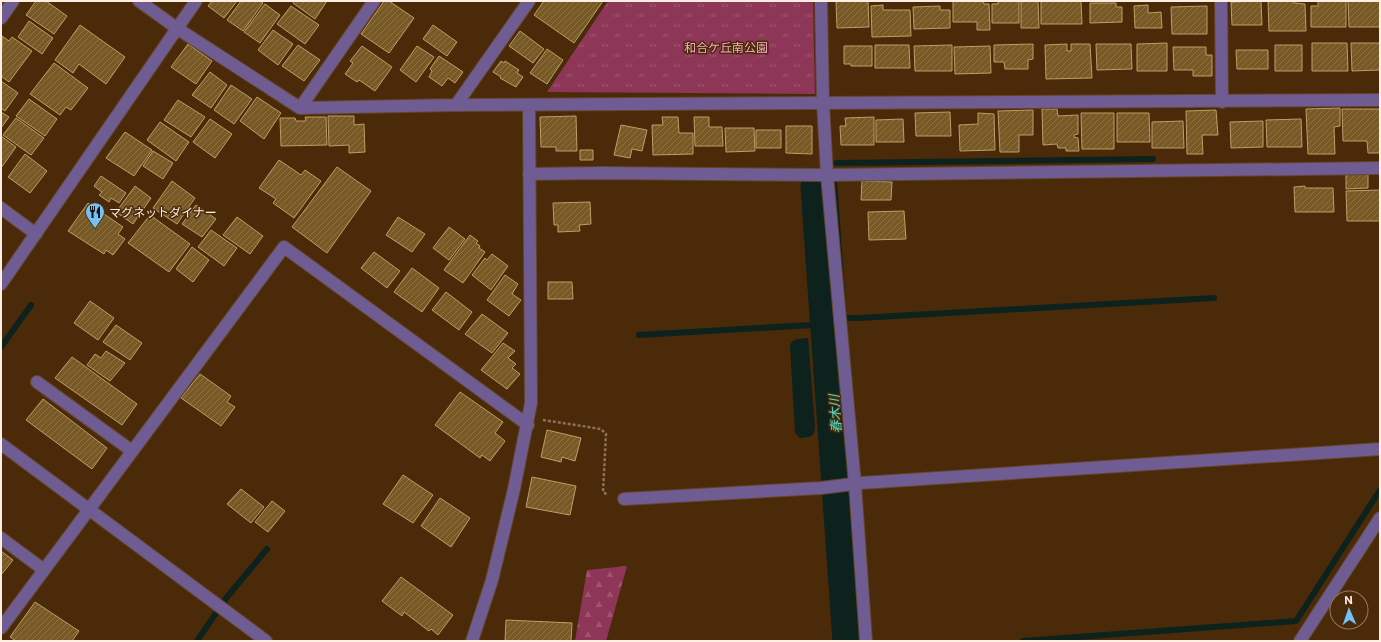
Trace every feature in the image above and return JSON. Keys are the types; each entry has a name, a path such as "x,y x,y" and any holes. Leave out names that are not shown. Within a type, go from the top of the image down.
{"street":[{"path":"1,18 13,1"},
{"path":"139,1 178,29 300,108 456,105 529,106 1380,100"},
{"path":"1,284 196,1"},
{"path":"300,108 374,1"},
{"path":"456,105 529,1"},
{"path":"820,1 827,175 855,484 866,641"},
{"path":"1221,1 1222,102"},
{"path":"472,641 492,580 531,403 529,106"},
{"path":"529,174 602,173 827,175 1380,168"},
{"path":"1,208 36,234"},
{"path":"1,628 284,247 528,421"},
{"path":"37,382 132,451"},
{"path":"1,444 266,641"},
{"path":"624,499 1380,449"},
{"path":"1300,641 1380,518"},
{"path":"1,538 44,570"}],"path":[{"path":"528,421 601,429 606,434 603,492 620,502 624,499"}],"green space":[{"name":"和合ケ丘南公園","path":"608,1 813,1 815,94 547,92"},
{"path":"627,566 606,641 575,641 587,570"}],"water":[{"path":"808,338 815,427 814,434 809,437 800,438 795,433 790,345 795,340"}],"building":[{"path":"36,1 46,1 67,16 54,34 26,15"},
{"path":"212,1 237,1 224,18 208,6"},
{"path":"241,1 260,1 263,3 243,31 227,20"},
{"path":"294,1 327,1 315,19 293,3"},
{"path":"384,1 389,1 414,18 389,53 361,34"},
{"path":"544,1 603,1 574,43 534,15"},
{"path":"836,1 868,1 869,27 837,28"},
{"path":"953,1 983,1 984,4 989,4 990,30 977,30 977,22 953,22"},
{"path":"998,1 1019,1 1019,23 992,23 992,4 998,4"},
{"path":"1021,1 1038,1 1039,28 1021,28"},
{"path":"1041,1 1081,1 1082,24 1041,24"},
{"path":"1261,1 1262,25 1232,25 1231,2"},
{"path":"1268,1 1294,1 1294,3 1305,4 1306,31 1269,31"},
{"path":"1318,1 1346,1 1346,27 1311,27 1311,6 1318,6"},
{"path":"1348,1 1380,1 1380,27 1349,27"},
{"path":"1090,3 1116,3 1116,7 1122,7 1122,22 1090,23"},
{"path":"265,4 280,15 260,43 244,32"},
{"path":"883,5 883,10 910,10 911,36 872,37 871,6"},
{"path":"1148,5 1148,13 1161,12 1162,28 1135,28 1134,6"},
{"path":"291,6 319,25 305,44 277,24"},
{"path":"940,6 940,10 950,10 950,28 914,29 913,7"},
{"path":"1207,6 1207,34 1172,34 1171,7"},
{"path":"29,21 53,38 42,54 18,37"},
{"path":"80,25 125,57 106,84 79,64 73,73 55,60"},
{"path":"433,25 457,42 447,56 423,39"},
{"path":"273,30 293,44 278,65 258,50"},
{"path":"520,31 544,49 533,63 509,46"},
{"path":"2,36 9,41 12,37 32,51 9,82 1,76"},
{"path":"1167,43 1167,71 1137,71 1137,44"},
{"path":"1312,43 1347,43 1348,71 1312,71"},
{"path":"1351,43 1380,43 1380,70 1352,71"},
{"path":"188,44 212,61 196,84 171,67"},
{"path":"1033,44 1033,59 1028,60 1028,69 1005,69 1004,62 994,62 994,45"},
{"path":"1067,44 1067,51 1071,51 1071,44 1090,44 1092,78 1046,79 1045,45"},
{"path":"1096,44 1131,44 1132,69 1097,70"},
{"path":"298,45 320,60 304,81 282,66"},
{"path":"875,45 909,45 910,68 875,68"},
{"path":"952,45 952,71 915,71 914,46"},
{"path":"1275,45 1302,45 1302,71 1275,71"},
{"path":"362,46 392,67 375,91 359,80 357,82 345,74 353,63 350,61"},
{"path":"417,46 434,57 416,82 400,70"},
{"path":"844,46 872,46 872,66 851,66 851,64 844,64"},
{"path":"990,46 991,73 955,74 954,47"},
{"path":"1173,47 1206,47 1206,55 1212,55 1212,76 1193,76 1193,70 1174,70"},
{"path":"547,49 563,60 547,84 530,73"},
{"path":"1236,50 1268,50 1268,69 1237,69"},
{"path":"439,56 463,72 455,83 448,78 442,86 429,77 432,71 430,69"},
{"path":"501,61 504,63 505,61 519,70 517,73 523,77 516,87 500,78 501,77 493,72"},
{"path":"54,63 88,88 71,110 66,107 60,115 30,94"},
{"path":"210,72 227,85 211,108 192,95"},
{"path":"1,81 18,93 5,111 1,108"},
{"path":"231,85 252,99 234,124 214,110"},
{"path":"257,97 281,113 264,139 240,121"},
{"path":"29,99 57,119 45,136 16,116"},
{"path":"178,100 205,117 191,137 164,120"},
{"path":"1340,108 1340,126 1334,127 1335,154 1308,154 1306,109"},
{"path":"1042,109 1057,109 1058,116 1078,115 1078,134 1074,135 1074,137 1078,138 1079,151 1066,151 1066,148 1058,148 1057,144 1043,145"},
{"path":"1342,109 1380,109 1380,153 1368,153 1367,141 1343,141"},
{"path":"1033,110 1033,135 1019,135 1019,152 1000,152 998,111"},
{"path":"1216,110 1218,135 1202,135 1203,154 1187,154 1186,111"},
{"path":"1,112 9,117 1,128"},
{"path":"950,112 951,136 916,136 915,113"},
{"path":"978,113 994,114 995,150 960,151 959,125 978,124"},
{"path":"1081,113 1114,113 1114,149 1082,149"},
{"path":"1117,113 1149,113 1150,142 1117,142"},
{"path":"328,116 354,116 354,125 364,124 365,152 349,153 349,145 329,146"},
{"path":"576,116 577,151 556,151 556,147 541,147 540,117"},
{"path":"305,117 326,117 327,145 281,146 280,118 295,118 296,121 306,121"},
{"path":"662,117 678,117 679,133 693,133 693,154 653,155 652,125 663,125"},
{"path":"694,117 709,117 709,127 722,127 723,146 695,146"},
{"path":"874,117 874,145 841,145 840,126 846,126 845,118"},
{"path":"16,118 44,138 31,155 3,135"},
{"path":"210,119 232,134 215,158 193,142"},
{"path":"903,119 904,142 876,142 876,120"},
{"path":"1301,119 1302,147 1267,147 1266,120"},
{"path":"1183,121 1184,148 1152,148 1152,122"},
{"path":"1263,121 1263,147 1231,148 1230,122"},
{"path":"160,122 189,142 176,161 147,140"},
{"path":"621,125 647,130 642,151 632,149 630,158 614,155"},
{"path":"786,126 812,126 812,154 786,153"},
{"path":"725,128 754,128 755,151 726,152"},
{"path":"756,130 781,130 781,148 756,148"},
{"path":"125,132 152,150 134,176 106,158"},
{"path":"1,136 16,147 1,168"},
{"path":"580,150 593,150 593,160 580,160"},
{"path":"153,151 173,163 163,179 143,166"},
{"path":"25,154 47,171 30,193 8,177"},
{"path":"279,160 301,175 305,170 321,181 294,218 273,203 276,199 259,188"},
{"path":"337,167 371,191 327,253 292,227"},
{"path":"1346,171 1368,171 1368,188 1346,189"},
{"path":"101,176 126,193 119,203 111,198 109,202 99,195 102,192 94,186"},
{"path":"172,181 195,198 177,224 153,208"},
{"path":"862,181 892,182 891,200 861,200"},
{"path":"135,186 151,198 133,224 116,212"},
{"path":"1305,186 1305,188 1333,188 1334,212 1295,212 1294,187"},
{"path":"1380,190 1380,221 1347,221 1346,191"},
{"path":"590,202 591,224 579,225 580,231 558,232 558,225 554,225 553,203"},
{"name":"マグネットダイナー","path":"88,203 123,227 118,234 125,239 113,255 106,250 104,254 68,231"},
{"path":"196,205 216,219 202,237 182,224"},
{"path":"904,211 906,239 869,240 868,212"},
{"path":"150,215 190,244 169,272 128,243"},
{"path":"237,217 263,236 250,254 223,235"},
{"path":"398,217 425,234 412,252 386,235"},
{"path":"449,227 465,239 449,260 433,248"},
{"path":"211,230 237,248 224,266 198,247"},
{"path":"470,235 478,241 476,243 480,246 479,248 485,252 463,283 444,270"},
{"path":"192,247 209,260 193,282 176,269"},
{"path":"374,252 400,271 387,288 361,268"},
{"path":"492,254 508,266 491,290 472,275 485,258 487,260"},
{"path":"412,268 439,288 422,312 394,292"},
{"path":"505,275 518,284 512,294 521,300 509,316 487,300"},
{"path":"548,282 572,282 573,299 548,299"},
{"path":"446,292 472,312 459,330 432,310"},
{"path":"90,301 114,318 98,340 74,323"},
{"path":"482,314 508,333 492,353 465,334"},
{"path":"116,325 142,343 130,360 103,342"},
{"path":"503,343 515,351 508,358 516,364 512,368 520,374 507,389 481,370"},
{"path":"106,351 125,363 110,381 87,365 95,354 101,358"},
{"path":"72,357 137,404 122,425 55,378"},
{"path":"200,374 231,396 227,402 235,407 221,426 181,398"},
{"path":"460,392 503,422 495,433 505,441 490,461 482,455 480,458 435,425"},
{"path":"43,399 107,448 92,469 26,420"},
{"path":"547,430 581,438 575,461 562,457 561,462 541,457"},
{"path":"403,475 433,495 413,523 383,504"},
{"path":"532,477 576,486 570,515 526,507"},
{"path":"241,489 264,507 251,523 227,504"},
{"path":"440,498 470,518 451,547 421,526"},
{"path":"272,501 285,511 268,532 255,522"},
{"path":"1,551 13,560 1,575"},
{"path":"401,577 453,615 438,635 431,629 429,631 404,612 402,616 382,601"},
{"path":"35,602 79,631 72,641 16,641 10,637"},
{"path":"506,620 572,623 571,641 505,641"}],"waterway":[{"path":"836,163 1153,159"},
{"name":"春木川","path":"819,187 851,641"},
{"path":"829,318 859,318 1214,298"},
{"path":"1,347 31,305"},
{"path":"639,335 829,324"},
{"path":"1023,641 1296,621 1380,490"},
{"path":"197,641 227,597 267,549"}],"place":[{"name":"マグネットダイナー","path":"95,229"}]}
